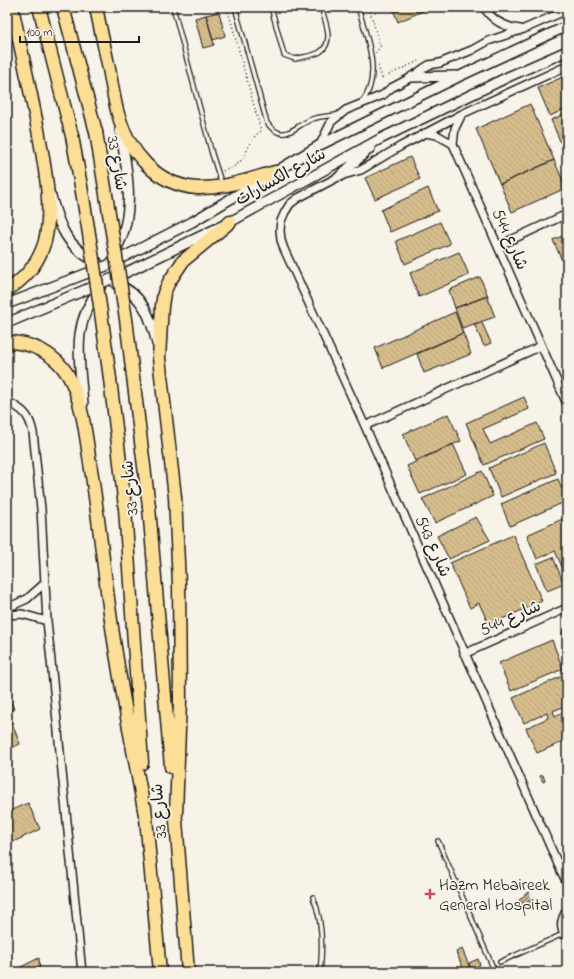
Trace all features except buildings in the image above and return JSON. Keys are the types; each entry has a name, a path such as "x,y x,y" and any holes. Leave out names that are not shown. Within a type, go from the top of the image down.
{"highway":[{"path":"7,290 18,283 28,273 42,249 46,231 48,186 12,7"},
{"name":"شارع 33","path":"39,7 72,136 112,384 125,508 145,815 160,972"},
{"name":"شارع 33","path":"63,7 96,132 126,319 149,507 188,972"},
{"path":"96,7 118,115 129,142 135,152 152,170 162,177 185,186 204,188 222,186 275,172"},
{"path":"176,815 180,692 178,555 175,497 159,358 162,306 169,282 183,261 230,222"},
{"path":"7,342 22,343 40,349 52,357 62,366 75,390 85,429 116,651 145,815"}],"street":[{"path":"484,7 487,13 503,25 524,29"},
{"name":"شارع الكسارات","path":"320,145 331,122 346,110 383,94 429,65 440,63 472,50 488,41 524,29 567,10"},
{"name":"شارع الكسارات","path":"7,304 86,272 110,267 120,258 192,222 320,145 460,76 567,26"},
{"name":"شارع الكسارات","path":"7,324 92,288 102,279 125,273 230,222 380,139 510,76 567,51"},
{"name":"شارع الكسارات","path":"281,221 288,208 298,198 340,176 361,170 425,133 462,114 567,66"},
{"path":"412,77 460,76"},
{"path":"425,133 437,135 453,144 455,128 462,114"},
{"path":"85,429 78,350 80,328 88,306 110,267 122,237 128,206 128,175 118,115"},
{"path":"340,176 380,139"},
{"name":"شارع 544","path":"453,144 567,404"},
{"path":"48,186 61,228 70,242 89,258 125,273"},
{"path":"498,246 567,214"},
{"name":"شارع 543","path":"281,221 280,240 365,426 464,654 560,871 567,883"},
{"path":"86,272 123,287 133,293 140,300 150,318 159,358"},
{"path":"365,426 541,346"},
{"path":"7,401 27,415 31,421 33,432 38,479 47,621 82,972"},
{"path":"7,608 26,599 45,583"},
{"name":"شارع 544","path":"464,654 567,608"},
{"path":"7,615 22,614 47,621"},
{"path":"565,937 562,921 567,910"}],"lane":[{"path":"173,7 222,186"},
{"path":"236,7 267,123 272,129 282,134 293,131 312,119 338,115"},
{"path":"271,7 284,55 295,59 320,52 329,37 321,7"},
{"path":"358,7 371,54 372,74 370,87 360,105"},
{"path":"438,842 494,972"},
{"path":"313,897 321,920 322,931 320,972"},
{"path":"500,962 565,937"}],"path":[{"path":"218,173 236,165 244,157 256,134 261,131 226,7"},
{"path":"369,7 380,46 375,56"},
{"path":"378,63 382,78 425,58 429,65"}],"place":[{"name":"Hazm Mebaireek General Hospital","path":"430,894"}]}
